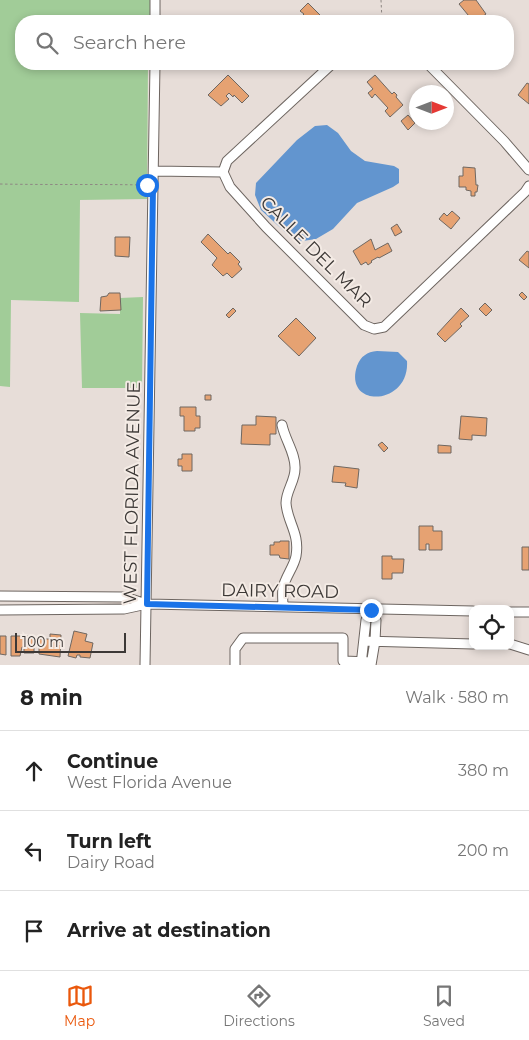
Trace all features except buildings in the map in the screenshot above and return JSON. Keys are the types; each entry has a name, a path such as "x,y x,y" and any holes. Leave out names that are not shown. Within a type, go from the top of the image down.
{"street":[{"path":"155,0 155,15"},
{"name":"WEST FLORIDA AVENUE","path":"145,665 155,70"},
{"path":"154,171 222,172 226,161 325,70"},
{"path":"434,70 504,141 529,170"},
{"name":"CALLE DEL MAR","path":"222,172 230,187 266,227 364,325 374,328 384,327 525,192 529,186"},
{"path":"282,425 284,437 296,467 286,502 297,540 292,570 283,587 283,607"},
{"name":"DAIRY ROAD","path":"0,596 125,597 147,604"},
{"name":"DAIRY ROAD","path":"0,610 124,609 147,604 283,607 370,613 469,611"},
{"path":"514,612 529,612"},
{"path":"370,613 376,620 375,641 366,663 364,641 366,620 370,613"},
{"path":"235,665 235,649 244,638 343,638 343,661 366,663"},
{"path":"364,641 469,644"},
{"path":"514,645 529,650"}],"path":[{"path":"381,0 382,15"},
{"path":"0,184 58,185 85,183 153,185"}],"green space":[{"path":"0,0 150,0 150,15 15,15 15,70 148,70 147,199 80,200 79,302 11,300 10,387 0,386"},
{"path":"143,297 142,388 82,388 80,313 120,314 120,298"}],"water":[{"path":"327,125 338,133 351,151 365,161 394,166 399,169 399,183 357,203 333,229 316,239 296,242 261,210 255,195 256,183 297,140 315,126"},
{"path":"370,352 398,352 407,361 405,376 398,387 389,394 378,397 367,395 359,390 355,380 357,366 362,357"}],"route":[{"path":"147,185 153,185 147,604 371,610"}]}
